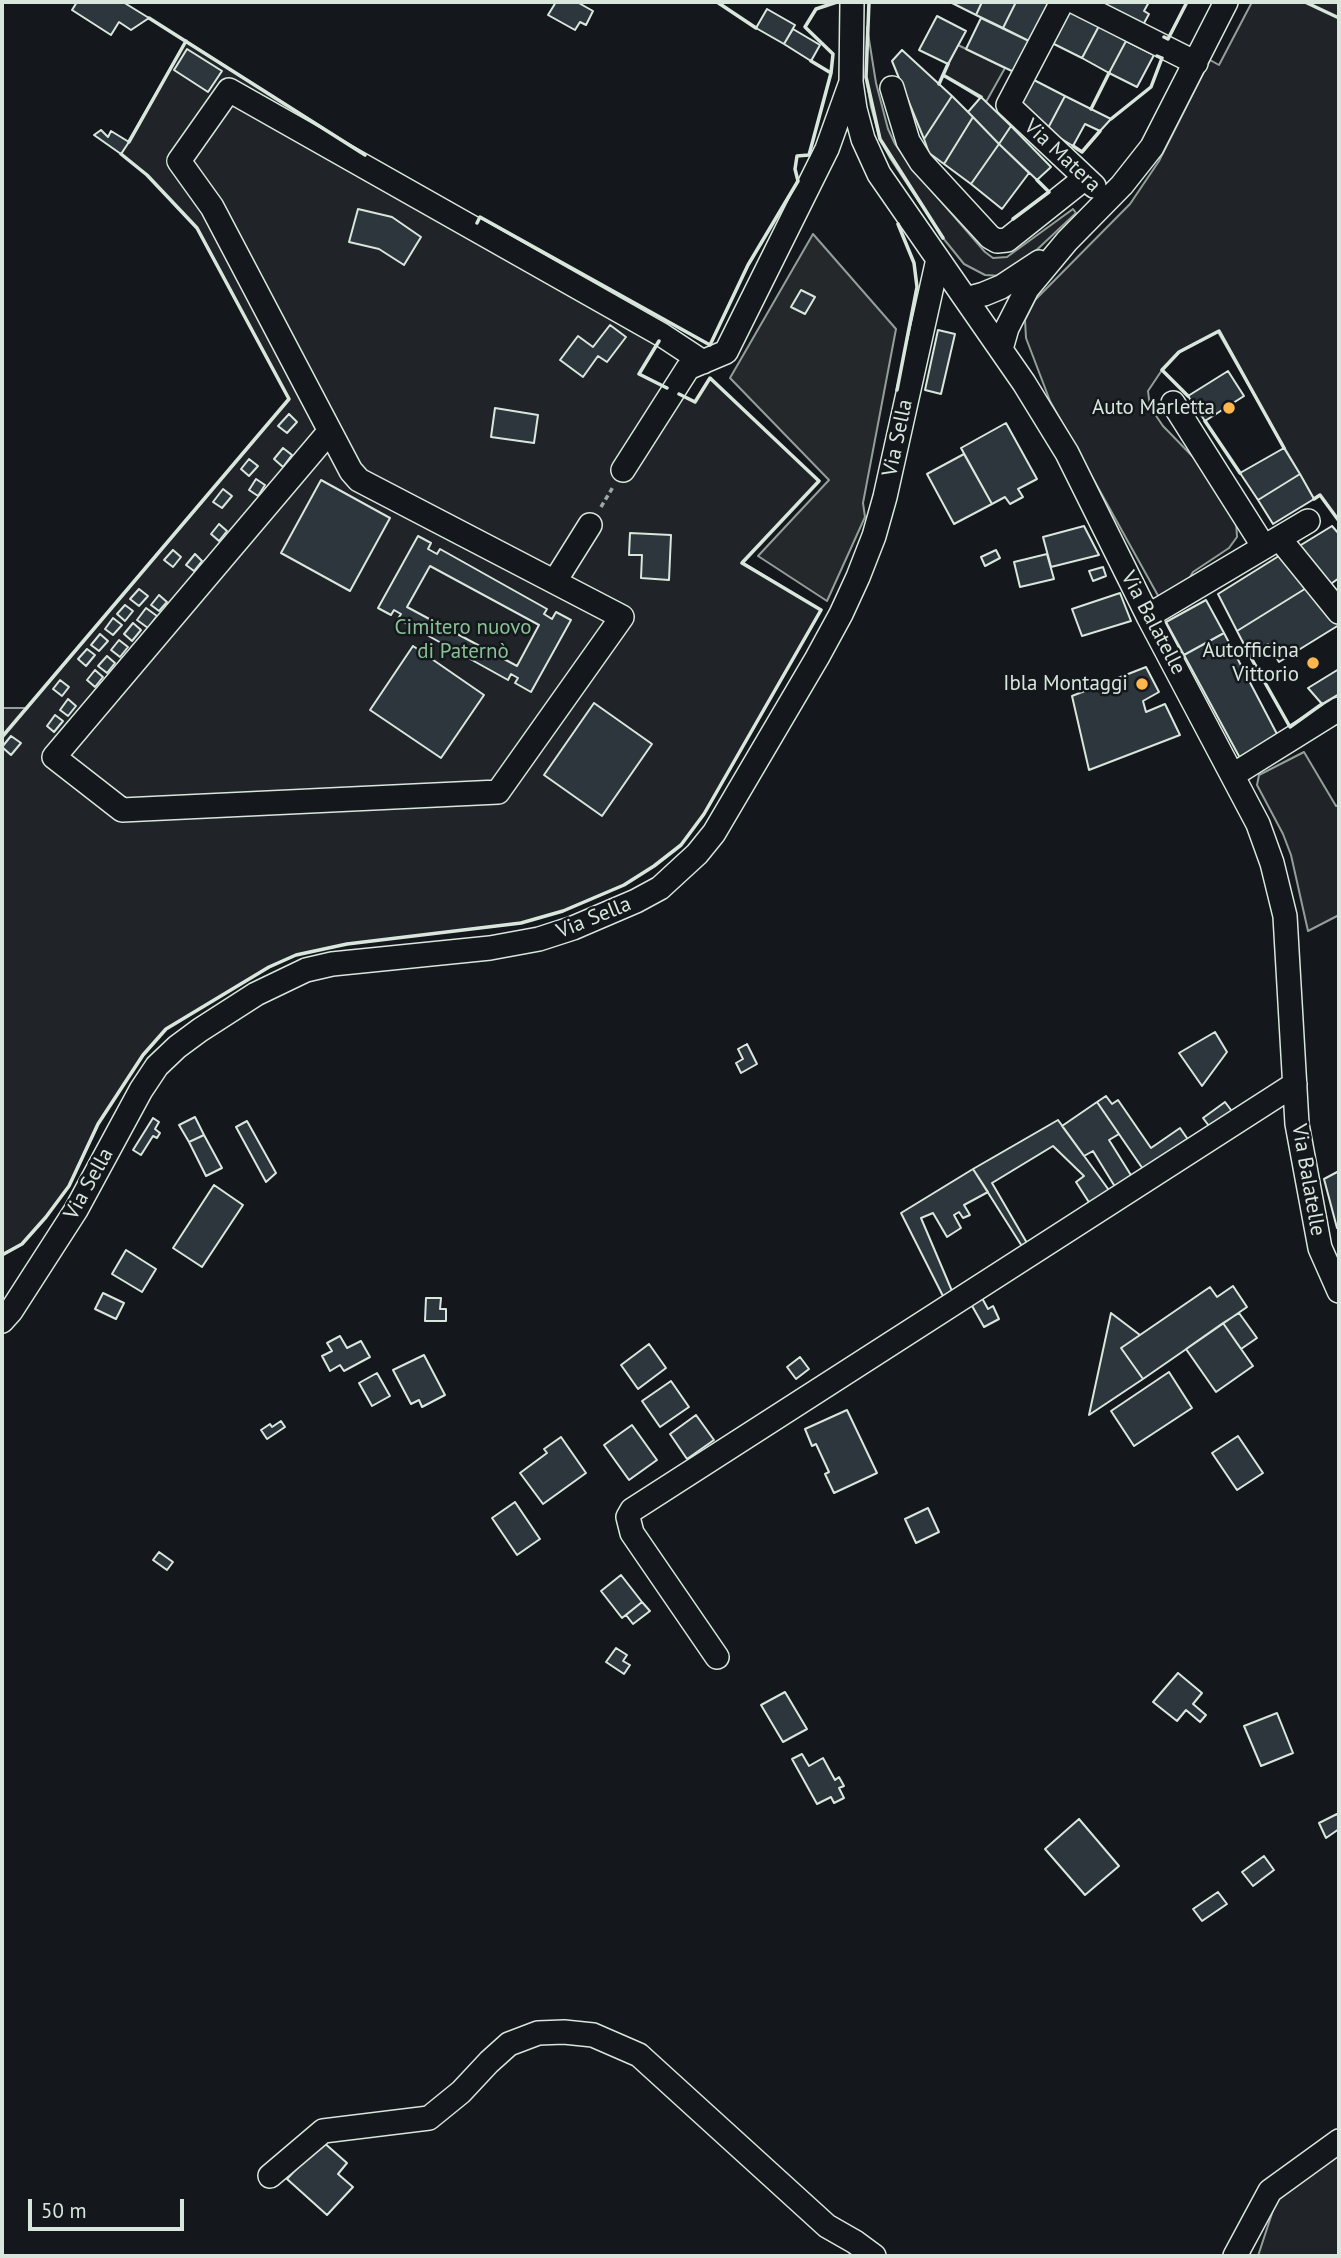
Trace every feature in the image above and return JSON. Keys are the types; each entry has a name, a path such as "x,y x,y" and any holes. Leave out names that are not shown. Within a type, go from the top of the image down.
{"street":[{"name":"Via Balatelle","path":"852,2 851,82 863,139 879,174 1001,349 1067,453 1148,616 1258,824 1272,863 1285,916 1297,1124 1320,1248 1339,1291"},
{"name":"Via Matera","path":"1062,2 1008,105 1108,200"},
{"path":"1075,2 1196,63"},
{"path":"1001,349 1017,306 1027,289 1067,241 1122,185 1152,146 1226,2"},
{"path":"623,470 688,368 726,352 735,337 827,149 851,82"},
{"path":"892,88 908,141 921,162 990,237 998,241 1007,240 1085,178"},
{"path":"329,432 54,757 122,810 498,792 622,617 359,480 351,471 212,207 179,161 229,90 662,335 703,362"},
{"path":"966,299 984,294 1015,279 1067,241"},
{"name":"Via Sella","path":"2,1321 76,1210 141,1090 158,1066 200,1030 256,994 306,970 332,964 490,948 539,939 573,928 660,888 698,854 714,833 817,658 858,577 874,536 885,496 937,259"},
{"path":"1174,403 1272,543 1339,612"},
{"path":"1148,616 1308,521"},
{"path":"555,581 590,525"},
{"path":"1233,775 1339,709"},
{"path":"717,1657 632,1533 628,1517 632,1510 1295,1084"},
{"path":"270,2176 323,2131 429,2118 461,2092 509,2044 538,2033 593,2035 639,2055 827,2226 874,2256"},
{"path":"1235,2256 1270,2191 1339,2141"}],"path":[{"path":"590,525 623,470"}],"green space":[{"path":"1252,2 1339,2 1339,521 1320,495 1314,499 1218,332 1179,352 1162,370 1148,391 1150,407 1163,426 1198,462 1236,520 1237,537 1229,548 1193,572 1186,584 1161,601 1050,401 1026,338 1025,320 1035,300 1130,204 1159,161 1210,60 1219,65"},
{"path":"867,27 876,83 888,129 895,144 912,168 985,252 993,258 1007,257 1073,209 1076,213 1011,274 985,275 964,264 943,238 890,158 880,139 871,107 866,77"},
{"name":"Cimitero nuovo di Paternò","path":"186,41 475,224 480,217 669,323 639,374 695,402 710,378 819,481 742,562 821,610 704,814 681,845 624,885 563,911 521,923 347,944 296,955 269,967 166,1029 143,1055 98,1124 69,1186 22,1244 2,1255 2,708 27,708 289,399 197,228 147,175 121,154"},
{"path":"958,45 1005,68 986,102 943,75"},
{"path":"1304,752 1336,806 1339,805 1339,915 1308,931 1291,855 1257,785 1259,775"},
{"path":"1339,2154 1339,2256 1258,2256 1277,2198"}],"shaded area":[{"path":"813,234 896,329 863,503 865,517 827,601 758,556 829,480 730,378"}],"building":[{"path":"77,2 123,2 149,18 131,30 119,22 111,35 72,10"},
{"path":"556,2 577,2 593,11 586,25 580,22 575,30 548,15"},
{"path":"950,2 982,2 976,15"},
{"path":"982,2 1016,2 1003,28 976,15"},
{"path":"1016,2 1051,2 1031,42 1003,28"},
{"path":"1096,2 1149,2 1144,11 1149,14 1143,25"},
{"path":"767,9 795,25 784,44 756,28"},
{"path":"1070,10 1099,26 1082,58 1052,43"},
{"path":"937,16 966,31 948,64 919,50"},
{"path":"981,18 1031,42 1016,73 966,49"},
{"path":"1099,26 1126,41 1109,73 1082,58"},
{"path":"793,29 820,45 811,61 784,44"},
{"path":"1126,41 1154,55 1137,87 1109,73"},
{"path":"187,49 222,71 208,92 174,70"},
{"path":"902,50 952,96 924,139 892,61"},
{"path":"1034,80 1065,96 1047,130 1020,106"},
{"path":"952,96 973,117 944,164 929,153 924,139"},
{"path":"1065,96 1111,119 1100,131 1085,124 1073,146 1047,130"},
{"path":"981,97 1011,126 999,144 968,112"},
{"path":"973,117 999,144 971,184 944,164"},
{"path":"1011,126 1051,167 1037,180 999,144"},
{"path":"101,130 108,137 111,131 129,142 121,154 94,135"},
{"path":"999,144 1029,173 1002,209 971,184"},
{"path":"358,209 392,217 421,237 404,265 379,249 349,242"},
{"path":"801,290 815,297 805,314 791,307"},
{"path":"610,325 626,337 607,362 598,356 583,377 560,360 578,336 593,347"},
{"path":"938,330 955,334 941,394 925,390"},
{"path":"1228,371 1244,396 1205,421 1188,396"},
{"path":"495,408 538,415 534,443 491,437"},
{"path":"289,414 297,422 287,433 278,426"},
{"path":"1006,423 1037,479 1018,489 1023,497 1010,504 1005,497 992,504 961,448"},
{"path":"283,448 292,455 283,467 274,459"},
{"path":"1284,448 1300,474 1258,500 1240,473"},
{"path":"964,454 992,504 954,524 927,474"},
{"path":"249,459 258,466 249,476 241,469"},
{"path":"1300,474 1314,499 1273,524 1258,500"},
{"path":"256,479 265,485 258,496 249,490"},
{"path":"321,480 390,518 350,591 281,553"},
{"path":"223,489 232,496 222,508 213,502"},
{"path":"219,524 227,531 219,541 211,534"},
{"path":"1084,526 1099,555 1051,567 1043,537"},
{"path":"1332,526 1339,534 1339,578 1328,586 1296,548"},
{"path":"630,533 671,535 669,580 641,578 642,555 629,555"},
{"path":"418,536 431,543 428,549 437,554 440,549 547,609 544,614 552,619 556,612 571,620 531,692 515,683 518,678 511,674 508,680 398,619 401,614 394,610 391,615 378,608","holes":["430,566 539,625 517,666 407,607"]},
{"path":"173,550 181,557 173,567 164,560"},
{"path":"996,550 1000,558 985,566 981,557"},
{"path":"195,554 202,561 194,571 186,565"},
{"path":"1047,554 1054,579 1020,587 1014,562"},
{"path":"1282,554 1308,587 1237,631 1218,594"},
{"path":"1103,567 1106,576 1093,581 1089,571"},
{"path":"1308,587 1339,625 1279,662 1268,644 1250,656 1237,631"},
{"path":"139,589 148,596 139,606 130,599"},
{"path":"1120,593 1131,621 1082,636 1072,609"},
{"path":"159,595 167,602 159,611 151,605"},
{"path":"1206,600 1224,633 1184,655 1166,622"},
{"path":"125,605 133,611 125,621 117,614"},
{"path":"146,608 157,616 148,628 137,620"},
{"path":"113,618 122,625 113,635 105,629"},
{"path":"133,623 141,630 132,641 124,634"},
{"path":"1224,633 1277,734 1240,758 1184,655"},
{"path":"100,634 108,641 99,651 91,645"},
{"path":"119,640 128,647 120,657 111,650"},
{"path":"413,646 484,695 441,758 370,710"},
{"path":"87,649 95,655 86,666 78,659"},
{"path":"107,656 115,663 107,673 98,666"},
{"path":"1146,667 1159,692 1143,701 1146,712 1165,704 1180,735 1089,770 1072,696"},
{"path":"1339,669 1339,694 1322,704 1308,688"},
{"path":"95,670 103,677 95,687 87,680"},
{"path":"60,680 69,687 62,696 53,689"},
{"path":"68,699 76,706 68,716 60,710"},
{"path":"594,703 652,744 602,816 544,775"},
{"path":"55,715 63,721 54,732 47,726"},
{"path":"11,736 21,743 11,755 2,747"},
{"path":"1215,1032 1227,1052 1202,1086 1179,1053"},
{"path":"747,1044 757,1064 741,1073 736,1063 743,1059 738,1049"},
{"path":"1106,1096 1112,1104 1118,1100 1151,1148 1180,1128 1189,1141 1145,1172 1097,1102"},
{"path":"1097,1102 1119,1134 1109,1140 1134,1180 1117,1190 1093,1151 1084,1156 1062,1126"},
{"path":"1225,1102 1234,1114 1212,1130 1203,1118"},
{"path":"195,1117 204,1135 189,1142 179,1125"},
{"path":"153,1118 159,1122 155,1129 160,1133 157,1138 153,1136 141,1155 133,1150"},
{"path":"1058,1120 1111,1193 1092,1207 1076,1182 1084,1176 1053,1146 992,1183 1027,1243 1025,1251 973,1169"},
{"path":"247,1121 276,1173 266,1182 236,1127"},
{"path":"204,1135 222,1168 206,1176 189,1142"},
{"path":"973,1169 988,1192 964,1205 970,1215 963,1218 959,1212 954,1215 961,1228 947,1237 933,1213 921,1218 955,1298 946,1302 901,1213"},
{"path":"1339,1171 1339,1227 1337,1228 1324,1179"},
{"path":"214,1185 243,1205 202,1267 173,1248"},
{"path":"126,1250 156,1269 142,1292 112,1274"},
{"path":"1233,1286 1247,1307 1143,1379 1121,1348 1210,1287 1217,1297"},
{"path":"103,1293 124,1303 116,1319 95,1309"},
{"path":"426,1298 441,1298 440,1309 446,1309 446,1321 425,1321"},
{"path":"982,1298 988,1309 993,1306 999,1319 984,1327 971,1304"},
{"path":"1111,1313 1140,1335 1121,1348 1143,1379 1089,1415"},
{"path":"1239,1313 1257,1338 1241,1349 1223,1323"},
{"path":"1223,1323 1253,1366 1216,1392 1186,1349"},
{"path":"340,1336 347,1348 361,1341 370,1357 344,1371 340,1365 330,1371 322,1356 332,1351 327,1343"},
{"path":"649,1344 666,1368 638,1389 621,1365"},
{"path":"424,1355 445,1395 422,1407 419,1400 411,1404 393,1370"},
{"path":"800,1357 809,1369 796,1379 787,1367"},
{"path":"1169,1372 1192,1408 1134,1446 1111,1411"},
{"path":"377,1373 390,1396 372,1406 359,1383"},
{"path":"671,1381 689,1407 660,1427 642,1401"},
{"path":"847,1410 877,1473 834,1493 825,1474 829,1472 816,1444 812,1446 805,1429"},
{"path":"696,1415 714,1440 687,1459 670,1434"},
{"path":"281,1421 285,1427 267,1439 261,1430"},
{"path":"632,1425 657,1460 629,1480 604,1445"},
{"path":"1238,1436 1263,1473 1237,1490 1212,1453"},
{"path":"561,1437 586,1473 543,1504 520,1473 547,1453 544,1449"},
{"path":"515,1502 540,1539 517,1555 492,1518"},
{"path":"928,1508 939,1532 916,1543 905,1519"},
{"path":"159,1552 173,1562 167,1570 153,1560"},
{"path":"621,1575 642,1602 622,1618 601,1591"},
{"path":"642,1602 650,1611 633,1624 626,1615"},
{"path":"616,1648 627,1655 623,1661 630,1665 624,1674 606,1662"},
{"path":"1178,1673 1202,1693 1193,1704 1206,1715 1200,1722 1186,1710 1177,1721 1153,1702"},
{"path":"785,1692 807,1729 783,1742 761,1705"},
{"path":"1277,1713 1293,1753 1261,1766 1244,1726"},
{"path":"802,1754 809,1766 823,1758 835,1780 839,1777 844,1786 839,1788 844,1798 834,1803 831,1797 817,1804 792,1759"},
{"path":"1337,1814 1339,1829 1326,1838 1319,1823"},
{"path":"1079,1819 1119,1866 1085,1895 1045,1849"},
{"path":"1264,1856 1274,1870 1253,1886 1242,1872"},
{"path":"1218,1892 1227,1904 1202,1921 1193,1909"},
{"path":"322,2141 347,2163 338,2174 353,2187 327,2215 287,2179"}],"wall":[{"path":"717,2 756,28"},
{"path":"477,223 480,217 710,345 748,265 798,181 795,169 797,156 809,155 831,73 833,54 805,27 816,9 837,2"},
{"path":"869,2 866,77 880,139 943,238"},
{"path":"1164,37 1168,39 1187,2"},
{"path":"1305,2 1339,18"},
{"path":"149,18 365,155"},
{"path":"129,142 186,41"},
{"path":"1111,119 1151,87 1162,58 1157,56"},
{"path":"811,61 831,73"},
{"path":"939,84 948,64"},
{"path":"1091,109 1109,73"},
{"path":"943,75 981,97"},
{"path":"1073,146 1082,152 1100,131"},
{"path":"2,737 289,399 197,228 147,175 121,154"},
{"path":"1013,219 1049,192 1037,180"},
{"path":"897,390 917,287 914,263 898,224"},
{"path":"1188,396 1162,370 1179,352 1219,331 1284,448"},
{"path":"659,341 639,374 667,388"},
{"path":"2,1255 22,1244 69,1186 98,1124 143,1055 166,1029 269,967 296,955 347,944 521,923 563,911 624,885 681,845 704,814 821,610 742,563 819,481 710,378 695,402 679,394"},
{"path":"1205,421 1240,473"},
{"path":"1314,499 1320,495 1339,521"},
{"path":"1250,656 1290,727 1322,704"}],"place":[{"name":"Auto Marletta","path":"1229,408"},
{"name":"Autofficina Vittorio","path":"1313,663"},
{"name":"Ibla Montaggi","path":"1142,684"}]}
